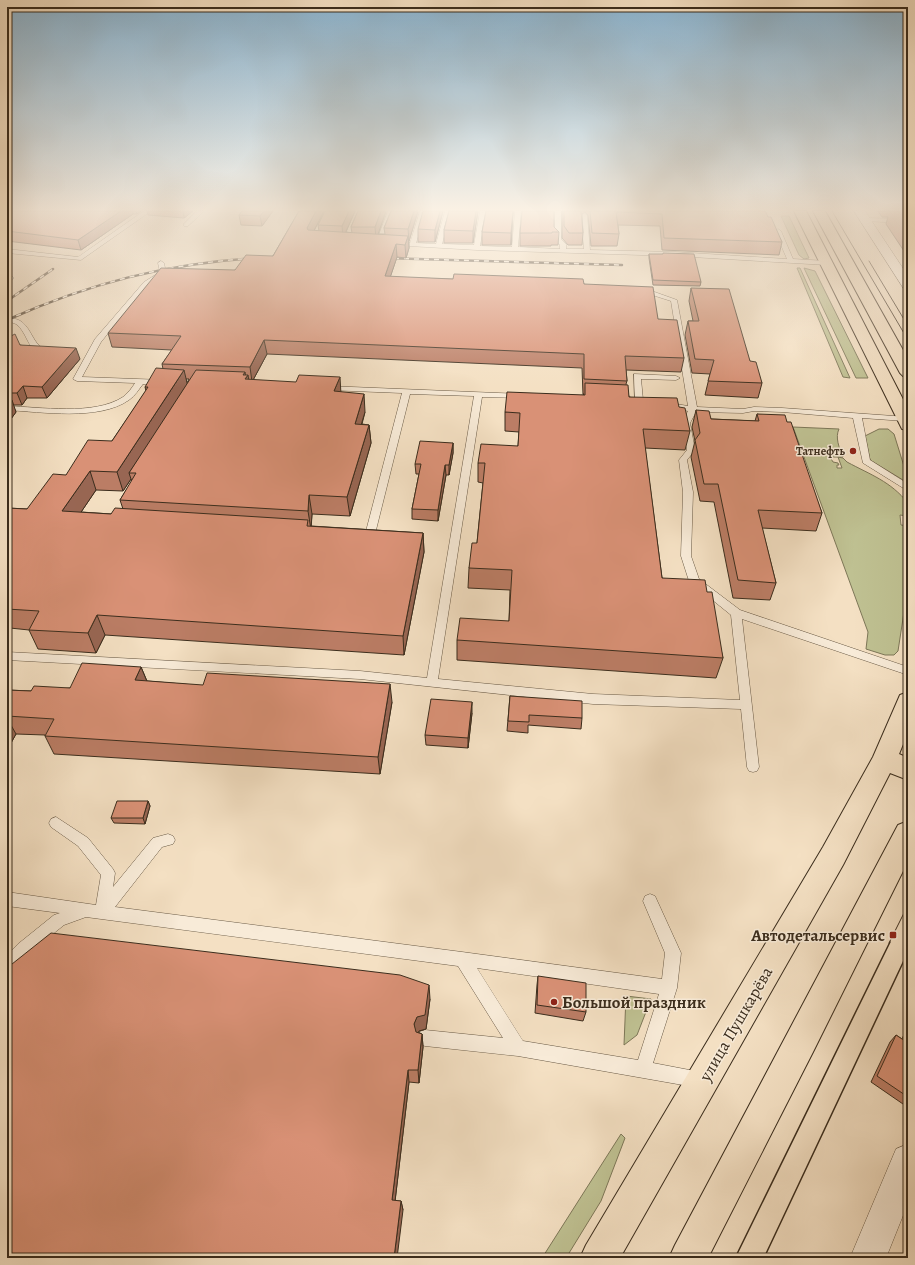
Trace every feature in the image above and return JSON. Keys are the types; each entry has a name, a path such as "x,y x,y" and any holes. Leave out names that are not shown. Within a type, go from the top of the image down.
{"main road":[{"path":"829,270 907,421"},
{"path":"851,270 908,373"},
{"name":"улица Пушкарёва","path":"599,1258 833,856 896,764 908,701"},
{"path":"688,1258 802,1041 908,833"}],"street":[{"path":"898,270 908,286"},
{"path":"868,1258 908,1161"}],"lane":[{"path":"164,270 165,274 146,284 86,356 77,379 173,382"},
{"path":"631,290 646,291 674,300 693,409 686,423 691,450 683,460 688,492 686,556 694,582 736,613 908,671"},
{"path":"7,319 19,323 40,352 55,354"},
{"path":"676,378 637,376 643,401 693,409 743,411 754,409 782,410 907,421"},
{"path":"7,408 98,409 124,400 132,393 141,381"},
{"path":"321,388 532,396"},
{"path":"353,538 369,538 407,391"},
{"path":"432,682 478,394"},
{"path":"857,416 866,461 908,488"},
{"path":"736,613 753,767"},
{"path":"7,656 360,675 593,698 746,705"},
{"path":"56,823 83,842 108,873 102,912"},
{"path":"102,912 158,842 168,840"},
{"path":"7,898 86,910 462,959 669,988"},
{"path":"643,1069 669,988 673,953 650,901"},
{"path":"7,966 23,949 59,920 86,910"},
{"path":"462,959 518,1048"},
{"path":"425,1038 518,1048 643,1069 703,1081"}],"green space":[{"path":"798,270 801,270 850,378 843,377"},
{"path":"805,270 815,271 868,378 856,378"},
{"path":"793,427 839,429 837,439 843,457 838,457 843,458 847,462 887,484 901,495 908,503 908,516 900,515 901,525 908,526 908,586 898,651 894,655 885,655 866,649 868,632","holes":["830,457 838,457 842,468 837,468 837,465 839,465 838,463 833,462"]},
{"path":"879,429 888,429 894,434 907,476 903,480 870,460 865,436"},
{"path":"626,996 651,999 637,1035 624,1045"},
{"path":"621,1134 625,1138 601,1201 566,1258 542,1258"}],"building":[{"path":"159,270 387,270 385,276 453,279 454,274 583,279 584,284 653,287 658,319 677,320 684,358 625,356 627,381 584,379 584,354 264,340 250,367 162,364 181,336 108,333"},
{"path":"651,270 698,270 701,282 653,280"},
{"path":"691,288 729,289 750,361 756,362 762,383 708,381 714,360 695,359 688,321 699,321"},
{"path":"15,334 20,345 76,348 42,387 23,386 17,393 7,393 7,338"},
{"path":"156,368 184,370 117,472 90,471 62,511 111,514 115,508 308,520 307,526 423,533 403,636 97,615 88,633 29,630 39,611 7,609 7,508 27,509 53,474 66,475 88,440 112,441 148,387 145,387"},
{"path":"196,370 245,372 243,375 248,375 245,379 296,382 299,375 340,377 334,391 364,394 355,424 369,425 347,497 309,495 308,511 120,500 136,473 129,473"},
{"path":"585,383 628,385 629,397 677,398 679,407 685,408 690,431 643,429 662,578 705,580 707,592 712,592 723,658 457,640 460,618 509,621 512,570 469,568 472,543 477,543 485,463 478,463 481,444 518,446 520,413 505,412 507,392 585,395"},
{"path":"7,400 12,400 7,406"},
{"path":"696,410 709,411 711,419 759,421 757,414 785,415 787,422 791,422 822,513 758,510 776,583 738,580 718,484 704,484 695,440 700,433"},
{"path":"420,441 453,443 449,465 445,465 438,510 412,509 421,464 415,464"},
{"path":"82,663 141,667 135,680 203,685 207,673 390,684 378,757 45,736 54,719 7,716 7,690 31,691 34,686 70,688"},
{"path":"510,696 582,701 582,718 529,715 529,722 508,721"},
{"path":"431,699 472,702 468,738 425,735"},
{"path":"117,801 148,801 143,818 111,818"},
{"path":"51,933 400,975 429,985 425,1015 417,1017 414,1024 416,1032 422,1034 418,1070 408,1070 392,1200 401,1201 394,1258 7,1258 7,968"},
{"path":"538,976 586,983 586,1012 537,1005"},
{"path":"908,1034 908,1097 877,1076 896,1035 905,1041"}],"tram line":[{"path":"867,270 908,340"},
{"path":"874,270 908,326"},
{"path":"889,943 908,905"},
{"path":"735,1258 890,942"},
{"path":"764,1258 908,952"}],"railway":[{"path":"7,301 52,270"},
{"path":"7,320 38,307 98,286 159,270"}],"place":[{"name":"Татнефть","path":"853,451"},
{"name":"Автодетальсервис","path":"893,935"},
{"name":"Большой праздник","path":"554,1002"}]}
